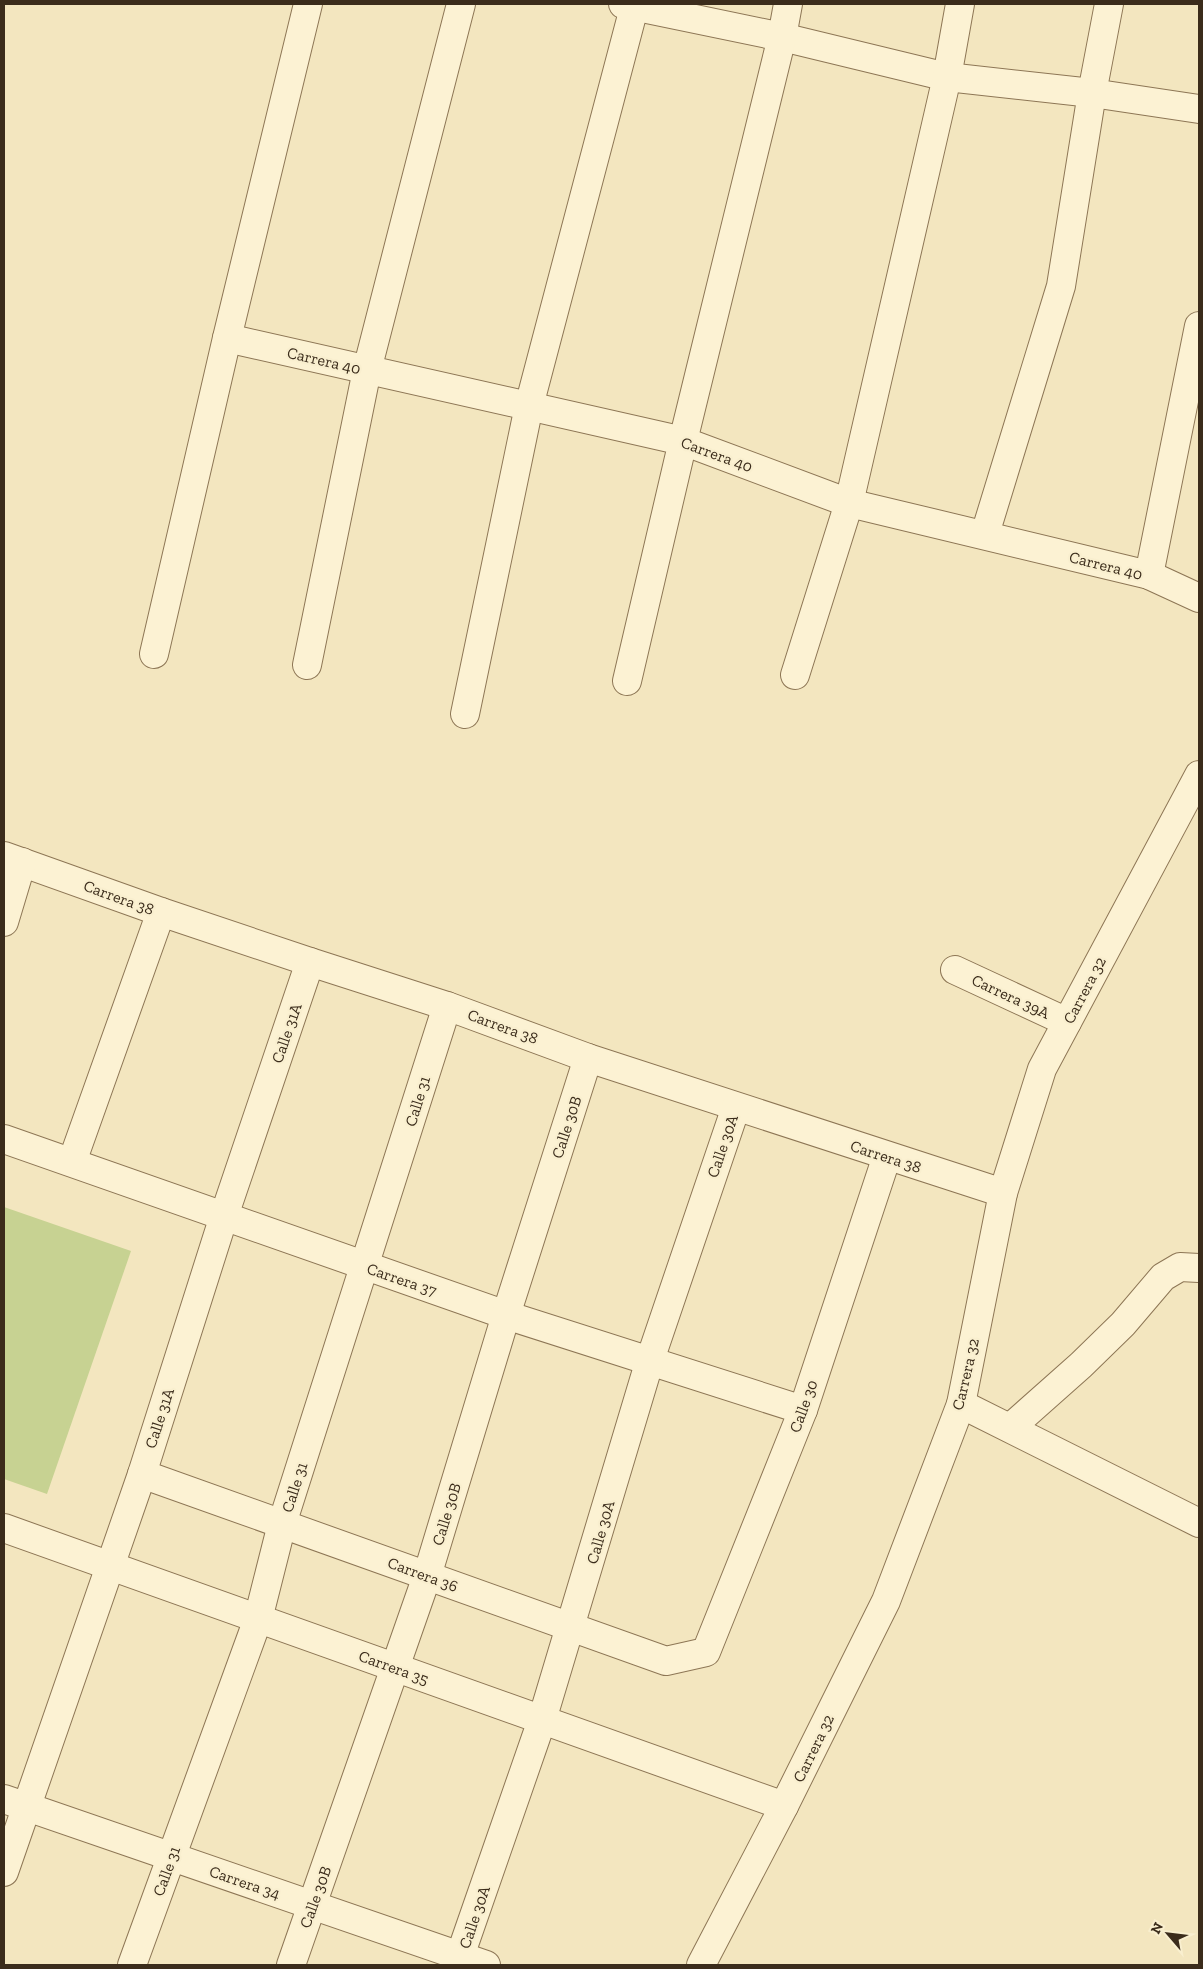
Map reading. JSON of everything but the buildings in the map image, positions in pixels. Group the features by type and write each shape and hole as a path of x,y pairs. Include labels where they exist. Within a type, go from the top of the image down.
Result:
{"street":[{"path":"154,654 227,338 308,4"},
{"path":"308,665 367,370 461,4"},
{"path":"627,681 683,441 782,37 788,4"},
{"path":"795,675 849,503 947,77 960,4"},
{"path":"985,534 1061,286 1092,93 1109,4"},
{"path":"465,714 529,406 631,5 782,37 947,77 1092,93 1199,109"},
{"path":"1149,575 1199,326"},
{"name":"Carrera 40","path":"227,338 683,441 849,503 985,534 1149,575 1199,598"},
{"name":"Carrera 32","path":"701,1965 784,1806 886,1601 961,1404 1003,1193 1042,1069 1191,804 1199,774"},
{"path":"4,922 13,859"},
{"name":"Carrera 38","path":"13,859 161,912 447,1006 588,1058 1003,1193"},
{"path":"72,1162 161,912"},
{"name":"Calle 31A","path":"4,1872 15,1803 109,1566 142,1474 224,1216 310,962"},
{"name":"Carrera 39A","path":"955,970 1067,1022"},
{"name":"Calle 31","path":"132,1965 258,1619 282,1524 447,1006"},
{"name":"Calle 30B","path":"291,1965 427,1576 506,1315 588,1058"},
{"name":"Calle 30A","path":"460,1956 542,1720 650,1360 736,1107"},
{"name":"Carrera 37","path":"4,1139 506,1315 803,1410"},
{"name":"Calle 30","path":"706,1652 803,1410 886,1156"},
{"path":"1010,1428 1081,1365 1123,1324 1163,1277 1180,1267 1199,1268"},
{"path":"961,1404 1199,1523"},
{"name":"Carrera 36","path":"142,1474 666,1661 706,1652"},
{"name":"Carrera 35","path":"4,1528 784,1806"},
{"name":"Carrera 34","path":"15,1803 486,1965"}],"green space":[{"path":"4,1207 131,1251 47,1494 4,1479"}]}
